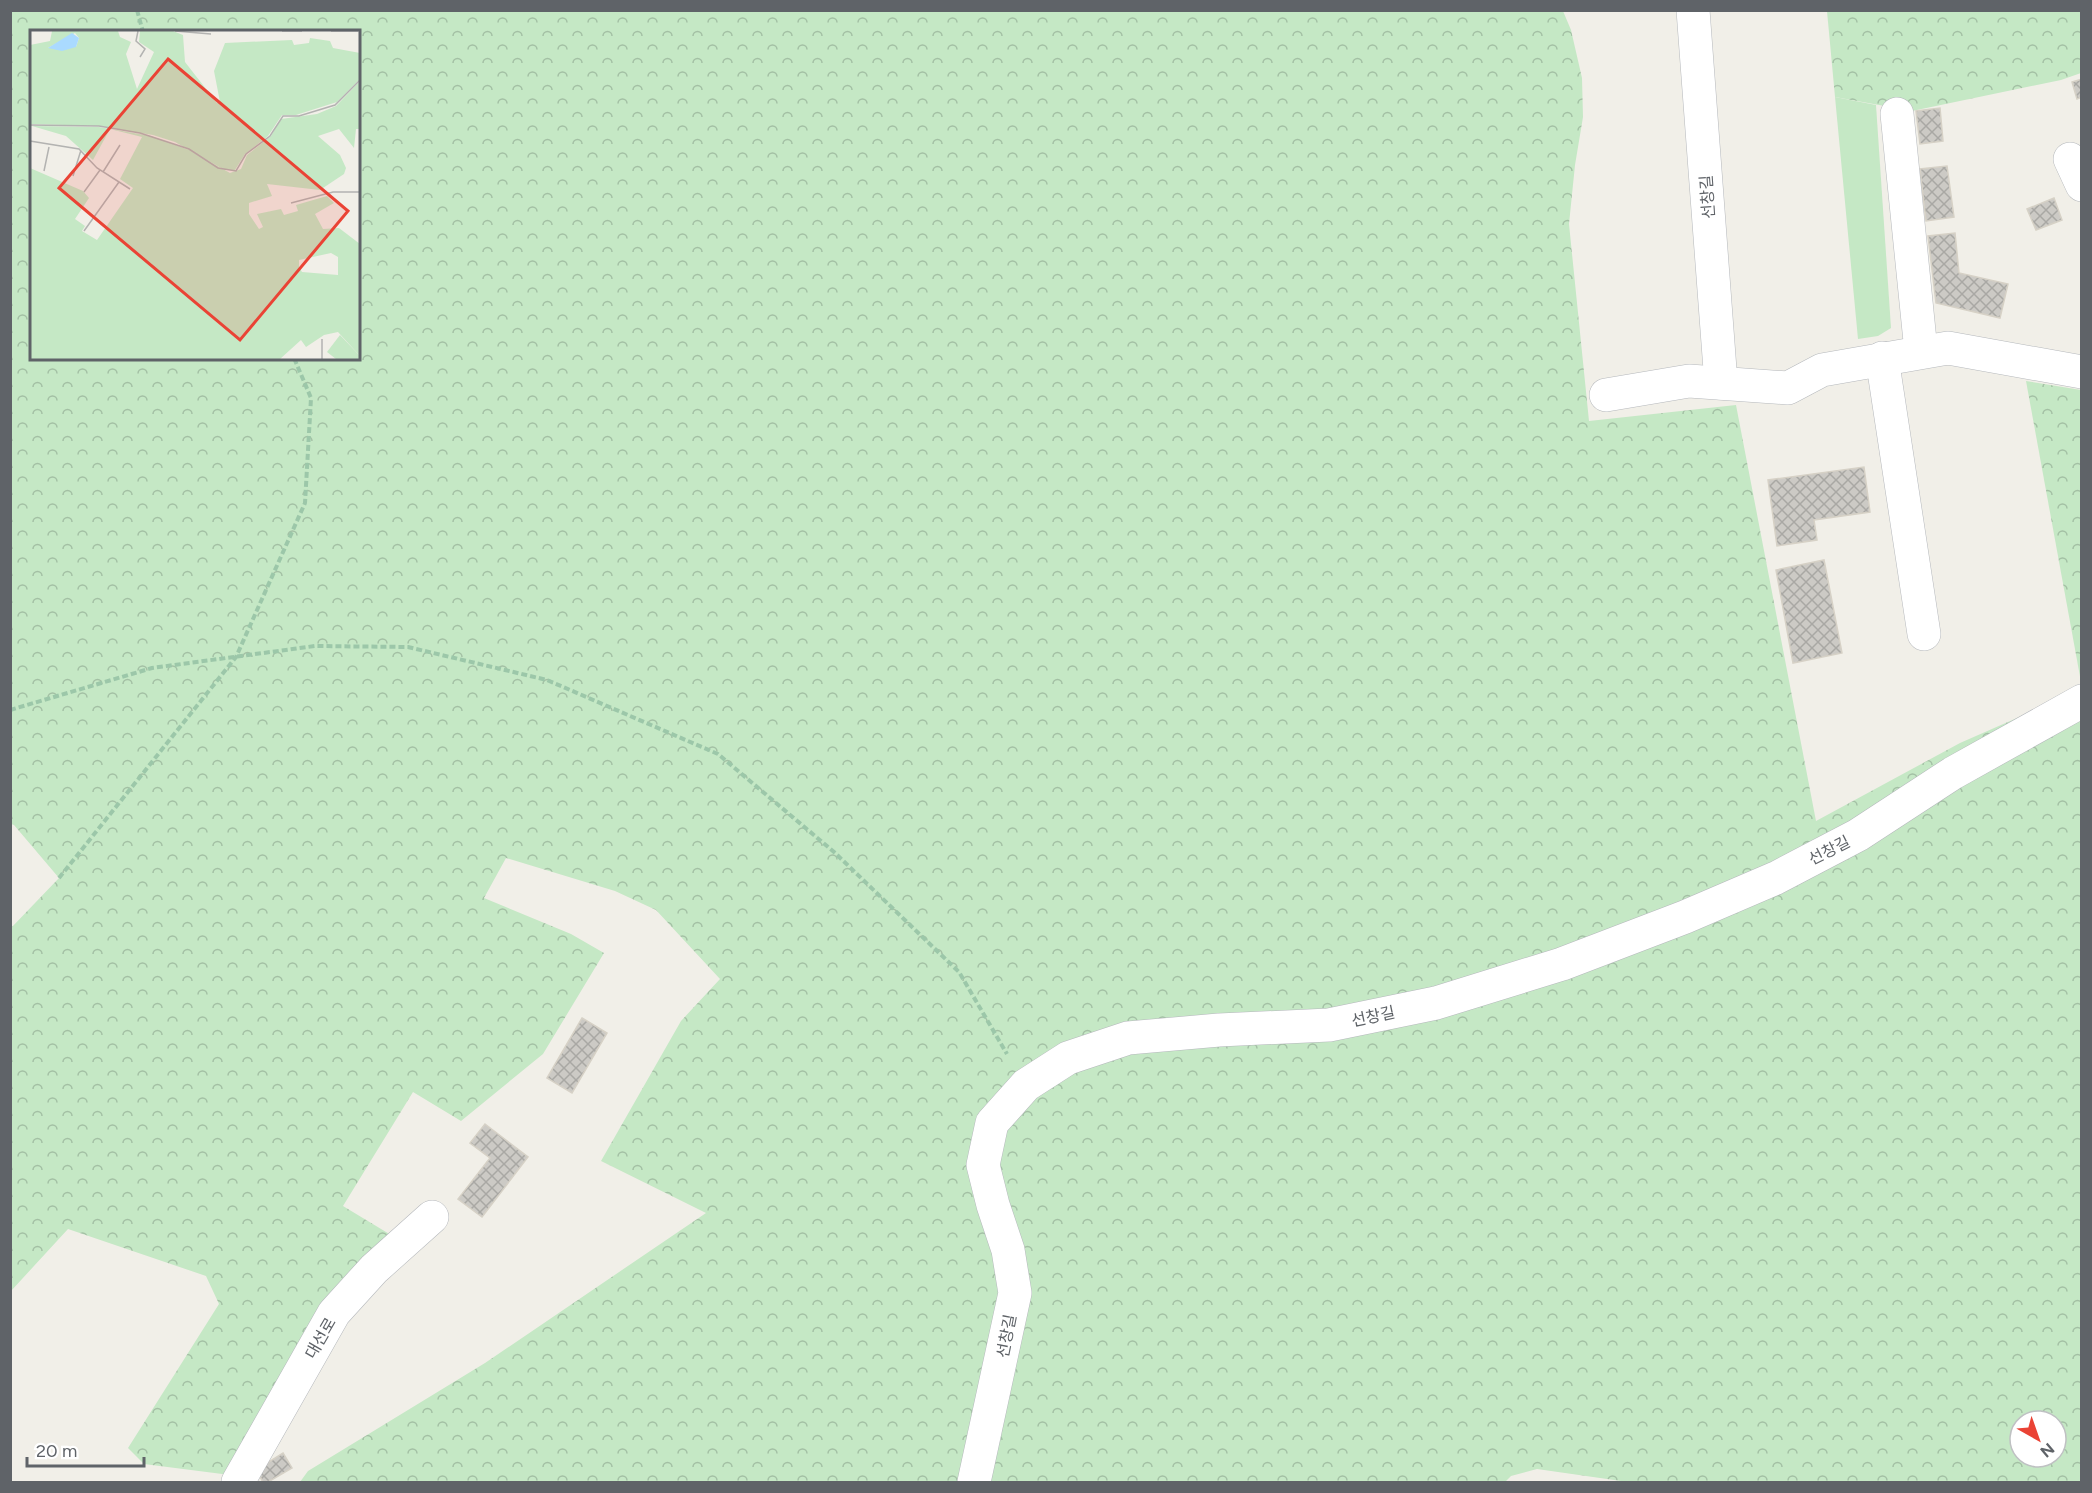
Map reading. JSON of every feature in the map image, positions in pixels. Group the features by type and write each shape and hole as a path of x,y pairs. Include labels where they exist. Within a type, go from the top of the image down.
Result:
{"lane":[{"name":"선창길","path":"1693,10 1721,383"},
{"path":"1897,114 1921,351"},
{"path":"1606,395 1689,381 1788,388 1822,370 1948,348 2082,372"},
{"path":"1882,358 1924,634"},
{"name":"선창길","path":"974,1482 1015,1293 1008,1250 983,1165 992,1123 1026,1085 1068,1058 1128,1038 1219,1030 1329,1025 1436,1003 1562,964 1685,917 1776,878 1858,835 1953,773 2082,701"},
{"name":"대선로","path":"238,1482 334,1313 374,1269 432,1217"}],"path":[{"path":"137,10 142,30"},
{"path":"59,878 236,657 305,503 311,398 295,360"},
{"path":"10,710 152,668 315,646 408,647 548,680 718,754 834,852 959,972 1026,1085"}],"green space":[{"path":"11,11 1563,11 1571,30 1582,78 1583,117 1569,224 1589,421 1736,405 1816,821 1960,743 2081,690 1821,842 1523,967 1326,1013 1130,1026 982,1116 1003,1297 964,1482 300,1482 308,1471 485,1363 706,1213 601,1161 681,1021 720,979 656,910 615,891 506,858 484,898 571,934 604,953 543,1054 461,1121 413,1092 343,1206 391,1235 230,1475 144,1464 128,1448 219,1304 206,1276 68,1229 11,1291 11,928 59,878 11,824"},
{"path":"1827,11 2081,11 2081,73 2061,80 1912,111 1835,97"},
{"path":"1835,97 1876,105 1891,328 1878,336 1858,339"},
{"path":"2026,381 2081,390 2081,682"},
{"path":"2081,710 2081,1482 1628,1482 1537,1469 1511,1476 1505,1482 986,1482 1020,1324 997,1169 1005,1125 1045,1083 1133,1048 1566,973"}],"building":[{"path":"2082,79 2082,97 2077,99 2072,82"},
{"path":"1940,108 1943,141 1920,144 1916,111"},
{"path":"1947,166 1954,217 1926,221 1920,169"},
{"path":"2054,198 2062,220 2036,230 2027,209"},
{"path":"1955,233 1959,273 2008,284 2000,318 1936,303 1928,236"},
{"path":"1864,467 1870,512 1814,520 1817,540 1777,546 1768,480"},
{"path":"1824,560 1842,653 1793,663 1776,570"},
{"path":"582,1018 607,1033 572,1093 547,1078"},
{"path":"485,1124 528,1157 482,1217 458,1199 490,1158 470,1143"},
{"path":"283,1453 292,1468 268,1482 263,1482 256,1470"}]}
